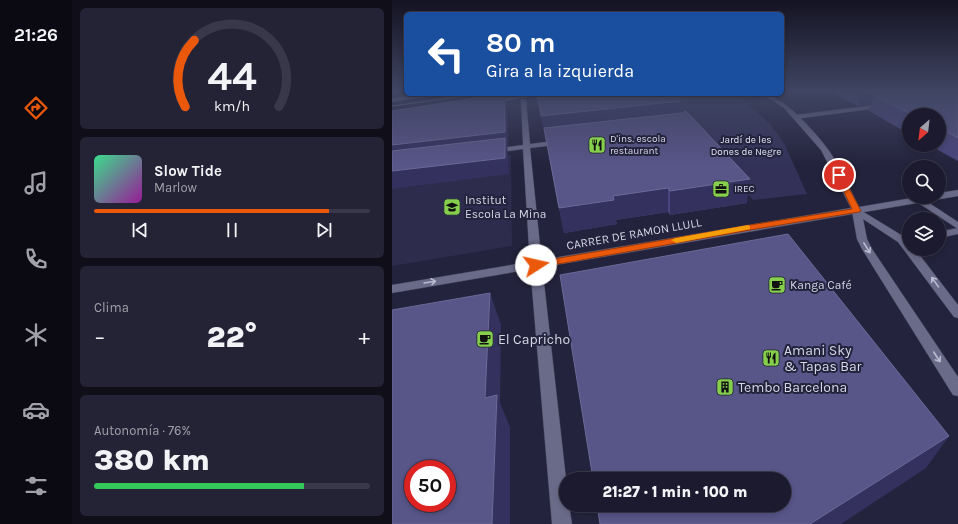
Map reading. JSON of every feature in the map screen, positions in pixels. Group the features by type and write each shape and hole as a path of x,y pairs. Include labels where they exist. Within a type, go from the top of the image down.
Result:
{"street":[{"path":"525,115 536,265 562,524"},
{"path":"795,117 808,115"},
{"path":"795,117 824,149 857,211 862,239 867,248 958,390"},
{"path":"489,151 574,141"},
{"path":"946,195 958,193"},
{"name":"CARRER DE RAMON LLULL","path":"392,289 756,226 902,203"},
{"path":"926,204 958,226"},
{"path":"857,211 902,241"},
{"path":"946,234 958,231"},
{"path":"916,256 958,314"}],"shaded area":[{"name":"Institut Escola La Mina","path":"511,155 512,246 392,266 392,168"}],"green space":[{"name":"Jardí de les Dones de Negre","path":"674,115 761,115 770,124 784,143 807,194 753,200"}],"building":[{"path":"392,115 505,115 505,132 392,145"},
{"path":"659,115 690,115 750,179 670,191 668,188 613,196 614,200 559,208 544,128"},
{"path":"946,115 958,115 958,138 946,132"},
{"path":"505,138 505,158 392,171 392,151"},
{"name":"Tembo Barcelona","path":"788,234 949,436 810,524 600,524 598,512 791,512 791,472 592,472 560,275"},
{"path":"490,293 485,398 497,395 492,524 392,524 392,310"}],"slow traffic":[{"path":"676,240 748,228"}],"place":[{"name":"D'ins. escola restaurant","path":"597,145"},
{"name":"IREC","path":"721,189"},
{"name":"Institut Escola La Mina","path":"452,207"},
{"name":"Kanga Café","path":"777,285"},
{"name":"El Capricho","path":"485,339"},
{"name":"Amani Sky & Tapas Bar","path":"771,358"},
{"name":"Tembo Barcelona","path":"725,387"}],"route":[{"path":"536,265 756,226 857,211 839,175"}]}
